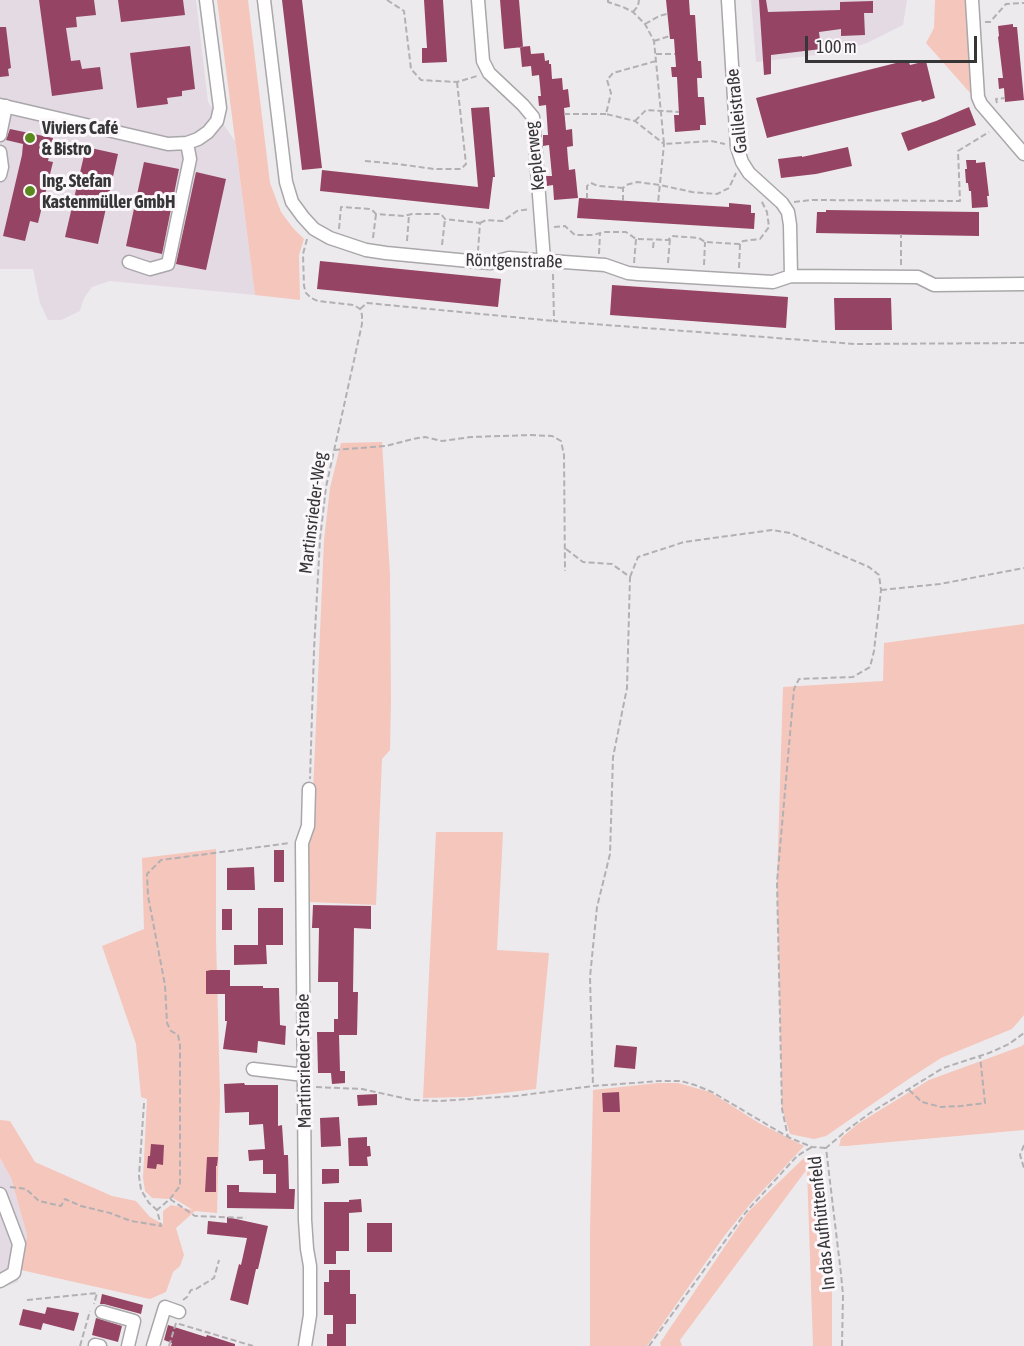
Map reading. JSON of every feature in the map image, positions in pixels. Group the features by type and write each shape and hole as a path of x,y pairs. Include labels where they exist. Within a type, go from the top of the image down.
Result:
{"street":[{"path":"0,135 3,106 168,144 187,143 208,132 217,121 219,108 207,0"},
{"name":"Röntgenstraße","path":"264,0 286,182 292,202 314,229 338,241 371,251 490,264 509,258 605,264 634,274 773,282 791,276 918,276 934,285 1024,284"},
{"path":"478,0 483,61 489,73"},
{"name":"Galileistraße","path":"728,0 737,147 742,162 749,172 782,203"},
{"path":"972,0 978,97 981,104 1024,154"},
{"name":"Keplerweg","path":"489,73 524,105 533,117 540,209 548,260"},
{"path":"129,262 150,268 168,264 190,159 187,143"},
{"path":"0,152 2,167 0,175"},
{"path":"782,203 788,212 790,225 791,276"},
{"name":"Martinsrieder Straße","path":"307,1340 310,1315 310,1266 306,1249 302,843 308,826 309,789"},
{"path":"253,1069 304,1081"},
{"path":"0,1281 14,1273 19,1244 4,1190"},
{"path":"153,1346 165,1308 175,1311"},
{"path":"102,1312 134,1321 128,1346"}],"path":[{"path":"387,0 404,11 411,69 421,80 458,82 489,73"},
{"path":"608,0 608,2 633,12 645,24 654,41 664,144 658,203"},
{"path":"633,12 639,0"},
{"path":"973,23 990,22 1006,4 1024,3"},
{"path":"645,24 667,14"},
{"path":"654,41 670,36"},
{"path":"656,54 675,54"},
{"path":"606,114 611,93 607,80 613,73 656,61"},
{"path":"365,161 434,169 461,169 466,164 458,82"},
{"path":"782,203 812,200 960,201 958,151 1000,125 996,99 1005,98"},
{"path":"636,121 646,110 679,112"},
{"path":"564,114 606,114 636,121 664,144 711,141 737,147"},
{"path":"588,199 587,186 591,183 598,186 623,188 637,182 717,194 729,188 742,162"},
{"path":"542,228 565,226 575,235 626,232 636,238 668,240 672,236 699,238 705,242 740,244 743,241 760,239 769,227 767,212 757,194 762,184"},
{"path":"623,188 623,201"},
{"path":"338,241 341,207 371,209 376,214 404,216 441,214 444,219 442,245"},
{"path":"444,219 480,223 486,220 503,221 517,211 540,209"},
{"path":"371,251 376,214"},
{"path":"407,241 409,215"},
{"path":"477,262 480,223"},
{"path":"314,229 306,241 303,254 306,293 318,301 346,303 360,309 367,303 554,321 855,344 1024,343"},
{"path":"599,264 600,233"},
{"path":"901,234 901,276"},
{"path":"634,274 636,238"},
{"path":"668,263 670,238"},
{"path":"653,248 654,239"},
{"path":"704,265 705,242"},
{"path":"739,268 740,244"},
{"path":"548,260 554,321"},
{"name":"Martinsrieder-Weg","path":"309,789 320,539 326,488 362,324 360,309"},
{"path":"334,450 386,446 425,437 442,441 471,437 552,436 561,441 564,455 565,572"},
{"path":"593,1086 590,977 597,907 610,854 614,758 627,688 630,577 638,557 684,542 772,530 790,533 869,567 879,575 881,590 870,667 853,678 799,679 794,689 777,882 782,1109 788,1137"},
{"path":"566,549 583,562 612,564 630,577"},
{"path":"881,590 940,584 1024,568"},
{"path":"157,1210 180,1186 180,1045 178,1035 171,1031 167,1023 165,985 148,896 147,874 160,860 302,843"},
{"name":"In das Aufhüttenfeld","path":"842,1346 843,1295 825,1149 870,1113 943,1068 1009,1044 1024,1033"},
{"path":"909,1090 922,1102 941,1107 985,1103 980,1056"},
{"path":"304,1081 423,1101 473,1100 593,1086 681,1081 712,1092 788,1137 812,1147 825,1149"},
{"path":"4,1190 27,1188 39,1201 62,1206 65,1199 131,1221 161,1226 157,1210 149,1203 141,1190 139,1176 144,1103"},
{"path":"1024,1145 1020,1155 1024,1168"},
{"path":"649,1346 746,1212 796,1156 812,1147"},
{"path":"170,1199 195,1215 246,1218"},
{"path":"175,1311 190,1290 214,1278 219,1260"},
{"path":"27,1300 97,1293 80,1346"},
{"path":"169,1346 176,1323 253,1346"}],"shaded area":[{"path":"0,0 196,0 208,102 235,141 255,295 110,281 92,287 84,298 80,311 61,320 48,320 40,303 33,269 0,269"},
{"path":"217,0 248,0 270,183 281,212 304,239 299,255 300,300 255,295"},
{"path":"751,0 907,0 903,25 867,43 834,53 756,62"},
{"path":"935,0 966,0 973,88 971,94 926,43 934,28"},
{"path":"382,442 390,574 391,699 390,750 382,759 376,905 310,902 308,845 311,838 324,540 330,488 341,443"},
{"path":"1024,624 1024,1015 1012,1029 941,1058 826,1136 814,1139 790,1134 782,1109 777,882 783,687 883,681 884,643"},
{"path":"436,832 503,832 497,950 549,953 536,1089 468,1097 423,1098"},
{"path":"216,849 220,1095 217,1213 195,1211 176,1228 184,1255 180,1266 173,1272 166,1292 150,1299 21,1270 27,1235 11,1178 0,1158 0,1120 10,1121 35,1162 112,1196 136,1201 150,1217 163,1224 163,1211 171,1205 193,1210 171,1197 168,1199 152,1198 145,1191 143,1178 147,1099 141,1097 136,1044 102,946 144,929 142,858"},
{"path":"1024,1044 1024,1130 839,1146 841,1138 859,1123 929,1080"},
{"path":"678,1083 710,1092 759,1123 804,1146 725,1235 647,1346 590,1346 593,1090"},
{"path":"807,1155 821,1163 832,1282 832,1346 813,1346 807,1169 680,1340 682,1346 661,1346 660,1343 748,1212"},
{"path":"0,1158 11,1178 27,1235 18,1282 0,1288"}],"building":[{"path":"39,0 94,0 96,15 76,17 77,27 66,28 71,61 80,60 82,69 100,67 103,89 52,96"},
{"path":"118,0 183,0 185,15 121,22"},
{"path":"282,0 302,0 322,168 302,170"},
{"path":"424,0 443,0 447,62 422,63 422,48 427,48"},
{"path":"500,0 519,0 523,47 504,49"},
{"path":"666,0 689,0 690,15 695,15 698,61 701,61 702,78 697,78 698,97 704,97 706,125 700,125 700,130 675,132 674,115 679,115 677,77 672,77 671,67 676,67 674,39 670,39"},
{"path":"759,0 766,0 768,12 840,10 840,2 873,1 873,13 864,13 865,35 841,36 841,29 819,32 821,49 771,55 771,74 764,75"},
{"path":"1013,24 1013,27 1017,27 1024,100 1005,102 1004,88 999,89 998,78 1003,78 998,26"},
{"path":"0,27 6,27 11,68 8,69 9,76 0,77"},
{"path":"190,46 195,89 182,91 182,96 167,98 168,104 137,108 130,53"},
{"path":"530,46 531,54 544,53 545,61 549,60 551,64 552,79 562,78 563,90 568,89 570,107 564,108 566,130 572,129 573,146 567,147 568,160 569,170 575,169 578,198 554,200 553,185 547,186 546,176 552,176 549,145 543,146 543,135 548,135 546,105 539,106 538,96 541,96 539,75 532,76 531,66 522,67 520,47"},
{"path":"908,60 910,65 926,61 935,98 767,138 756,98"},
{"path":"489,107 495,177 493,177 489,209 320,191 322,170 478,187 471,108"},
{"path":"969,107 976,125 908,151 901,133"},
{"name":"Ing. Stefan Kastenmüller GmbH","path":"10,129 53,138 48,161 53,162 38,223 30,221 25,241 3,236 23,144 6,140"},
{"path":"86,147 118,154 98,244 65,237"},
{"path":"848,147 852,166 816,174 781,178 778,159 802,157"},
{"path":"966,160 976,160 976,163 985,162 988,207 972,208 971,191 966,183"},
{"path":"144,162 179,169 162,254 126,246"},
{"path":"196,172 226,179 206,270 176,264"},
{"path":"579,198 729,207 729,203 751,205 751,213 755,213 754,229 577,218"},
{"path":"826,210 979,212 979,236 816,233 817,212 826,212"},
{"path":"320,261 501,279 498,307 317,289"},
{"path":"612,285 788,297 786,328 610,315"},
{"path":"834,298 891,298 892,330 835,330"},
{"path":"274,850 284,850 284,882 274,882"},
{"path":"254,867 255,890 227,890 227,868"},
{"path":"313,905 371,906 371,929 354,928 353,992 358,992 357,1035 339,1035 340,1071 345,1071 345,1083 332,1084 331,1073 318,1073 317,1032 334,1032 334,1019 338,1019 338,982 318,982 319,928 312,928"},
{"path":"258,908 283,908 283,945 266,945 267,964 234,965 234,945 258,945"},
{"path":"222,909 232,909 232,930 222,930"},
{"path":"230,970 230,986 279,988 280,1025 286,1026 285,1045 258,1041 257,1053 223,1049 227,1021 225,1021 225,994 206,994 206,971"},
{"path":"616,1045 637,1047 635,1069 614,1067"},
{"path":"244,1083 245,1085 278,1085 278,1126 282,1125 284,1155 288,1155 289,1189 295,1189 294,1209 227,1208 227,1185 239,1185 239,1192 276,1193 276,1174 263,1174 263,1160 249,1161 248,1150 265,1149 263,1124 249,1125 249,1112 225,1113 224,1084"},
{"path":"619,1092 620,1112 603,1112 602,1093"},
{"path":"377,1094 377,1105 358,1106 357,1095"},
{"path":"339,1117 341,1146 321,1147 320,1118"},
{"path":"367,1137 367,1146 370,1146 371,1156 367,1157 368,1166 349,1166 348,1138"},
{"path":"151,1144 164,1145 163,1165 157,1164 156,1169 147,1168"},
{"path":"207,1157 218,1157 216,1192 205,1192"},
{"path":"322,1169 339,1169 339,1183 322,1184"},
{"path":"361,1199 362,1212 349,1213 349,1251 336,1251 336,1264 324,1264 324,1202 349,1202 349,1200"},
{"path":"227,1217 268,1226 248,1305 230,1300 247,1238 207,1234 208,1221 227,1223"},
{"path":"367,1223 392,1223 392,1252 367,1252"},
{"path":"329,1270 350,1270 350,1294 356,1294 356,1324 346,1324 346,1346 327,1346 327,1334 333,1334 333,1315 324,1315 324,1282 329,1282"},
{"path":"102,1294 143,1305 141,1314 100,1304"},
{"path":"47,1307 79,1313 74,1331 43,1323 41,1330 19,1325 23,1309 45,1314"},
{"path":"96,1318 122,1326 118,1342 92,1335"},
{"path":"168,1325 206,1337 207,1335 235,1344 235,1346 171,1346 172,1343 164,1340"}],"place":[{"name":"Viviers Café & Bistro","path":"30,138"},
{"name":"Ing. Stefan Kastenmüller GmbH","path":"30,191"}]}
